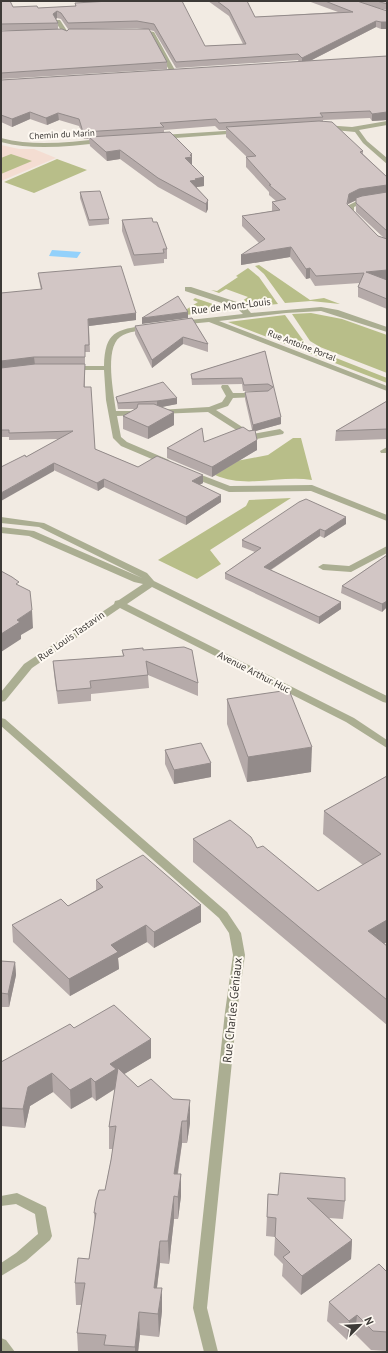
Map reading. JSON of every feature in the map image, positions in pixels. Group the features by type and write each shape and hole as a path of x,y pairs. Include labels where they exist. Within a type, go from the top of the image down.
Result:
{"street":[{"path":"58,21 63,34 74,34"},
{"path":"129,31 152,33 173,72"},
{"path":"166,72 181,72"},
{"path":"319,127 352,129 387,123"},
{"path":"352,129 357,132 365,142 387,162"},
{"path":"151,138 248,132"},
{"name":"Chemin du Marin","path":"1,140 19,145 34,146 106,141"},
{"path":"361,223 351,213 351,206 359,202 387,198"},
{"path":"188,289 240,306 248,315"},
{"name":"Rue de Mont-Louis","path":"171,324 307,309 335,312 387,330"},
{"name":"Rue Antoine Portal","path":"210,320 387,389"},
{"path":"155,326 128,331 116,336 111,343 106,368 117,438 124,444 229,489 312,488 387,518"},
{"path":"59,368 106,368"},
{"path":"225,387 230,396"},
{"path":"230,396 267,394"},
{"path":"114,414 210,409 225,404 230,396"},
{"path":"210,409 252,437 280,432"},
{"path":"1,520 41,525 144,575 151,583"},
{"path":"1,530 31,533 137,580 151,583 387,700"},
{"path":"323,567 352,569 387,549"},
{"name":"Rue Louis Tastavin","path":"1,700 28,666 118,603 151,583"},
{"name":"Avenue Arthur Huc","path":"118,603 350,720 387,745"},
{"path":"376,694 387,690"},
{"name":"Rue Charles Géniaux","path":"1,721 223,915 235,933 239,955 200,1308 211,1352"},
{"path":"1,1201 17,1198 41,1211 45,1236 21,1257 1,1270"},
{"path":"1,1344 8,1352"}],"shaded area":[{"path":"1,145 19,149 34,149 56,158 1,181"}],"green space":[{"path":"11,154 32,161 1,174 1,158"},
{"path":"57,159 87,170 34,193 4,182"},
{"path":"259,265 310,300 324,298 340,304 311,301 285,303 264,274 255,266"},
{"path":"248,268 259,277 278,304 258,306 242,301 248,297 226,289 219,293 211,290 217,291 238,277 236,276"},
{"path":"195,298 231,310 176,316 198,302 193,300"},
{"path":"311,313 342,319 387,335 387,373 320,347 310,341 292,314"},
{"path":"285,315 308,347 387,378 387,383 228,322"},
{"path":"293,438 301,438 312,480 287,479 239,481 215,475 226,463 268,455"},
{"path":"291,498 210,550 221,564 197,579 158,560 246,506 249,500"}],"water":[{"path":"52,250 81,252 77,258 49,256"}],"building":[{"path":"1,1 10,1 13,7 37,6 38,8 76,6 75,3 110,1 182,1 205,46 246,44 229,10 217,1 247,1 255,17 353,12 325,1 357,1 387,11 387,22 376,21 302,58 298,54 176,62 154,24 137,21 68,23 61,13 57,11 53,14 58,23 1,24"},
{"path":"377,1 387,1 387,4"},
{"path":"62,29 67,31 69,29 149,29 167,62 1,73 1,31"},
{"path":"387,56 387,112 372,114 370,111 320,113 323,117 219,123 216,119 160,123 164,127 83,132 79,119 58,113 46,118 30,112 12,119 1,115 1,80"},
{"path":"319,121 332,122 363,151 360,152 387,177 387,185 359,189 349,194 347,204 378,236 387,239 387,270 366,272 387,280 387,299 358,287 364,273 316,276 310,268 306,269 291,247 241,255 265,239 242,216 280,210 272,202 286,199 269,185 271,185 246,157 256,156 226,127"},
{"path":"170,132 192,154 190,155 192,157 185,158 204,177 190,181 208,200 206,204 158,178 120,150 106,152 89,137"},
{"path":"100,191 109,219 89,220 80,192"},
{"path":"387,192 387,231 356,203 356,198"},
{"path":"152,218 153,222 157,222 167,249 163,249 164,253 134,255 122,220"},
{"path":"121,266 136,313 88,319 89,345 85,345 85,357 34,357 1,361 1,293 42,289 38,273"},
{"path":"178,296 188,312 142,318"},
{"path":"192,318 208,344 183,337 152,360 135,326"},
{"path":"265,351 281,417 253,425 245,392 268,391 273,387 268,384 244,385 242,378 192,379 191,374"},
{"path":"35,364 85,364 84,387 91,387 95,449 138,467 157,456 203,475 192,481 221,495 186,517 104,479 97,483 54,463 1,493 1,467 25,455 26,457 73,431 9,433 9,430 1,430 1,368"},
{"path":"163,382 177,398 157,401 118,403 116,397"},
{"path":"387,401 387,429 336,431"},
{"path":"138,404 154,404 174,412 148,427 123,416 137,408"},
{"path":"243,427 249,431 255,430 257,440 212,467 167,448 202,428 204,442"},
{"path":"306,499 346,517 325,531 320,529 264,567 341,602 319,617 225,573 261,548 242,540 299,502"},
{"path":"387,555 387,601 382,604 342,586"},
{"path":"1,571 19,582 16,584 30,591 32,610 17,620 20,622 1,634"},
{"path":"184,647 192,650 198,683 146,661 148,675 90,681 91,688 57,691 53,661 124,656 122,650"},
{"path":"289,690 312,747 248,757 227,699"},
{"path":"201,743 211,763 174,770 165,750"},
{"path":"387,776 387,920 368,931 387,946 387,1000 193,839 230,820 251,837 257,848 263,846 318,891 381,854 324,811"},
{"path":"143,855 201,905 154,932 146,925 111,945 118,952 69,979 12,925 61,899 68,906 103,887 96,880"},
{"path":"1,961 15,962 8,994 1,993"},
{"path":"114,1005 151,1039 110,1064 116,1069 95,1082 91,1078 70,1090 52,1073 28,1087 23,1109 1,1108 1,1062 70,1024 74,1028"},
{"path":"118,1068 138,1087 151,1079 173,1099 190,1100 187,1121 182,1121 174,1174 181,1174 178,1197 174,1196 168,1241 160,1241 154,1288 162,1288 158,1314 139,1312 135,1347 104,1345 106,1335 77,1333 85,1283 75,1283 78,1258 89,1259 96,1213 94,1213 96,1200 99,1190 105,1190 116,1126 109,1127"},
{"path":"280,1173 345,1178 345,1201 307,1198 352,1240 302,1276 283,1257 290,1252 275,1237 276,1218 267,1217 268,1194 278,1195"},
{"path":"379,1264 387,1272 387,1332 373,1331 357,1315 349,1321 329,1302"}]}
